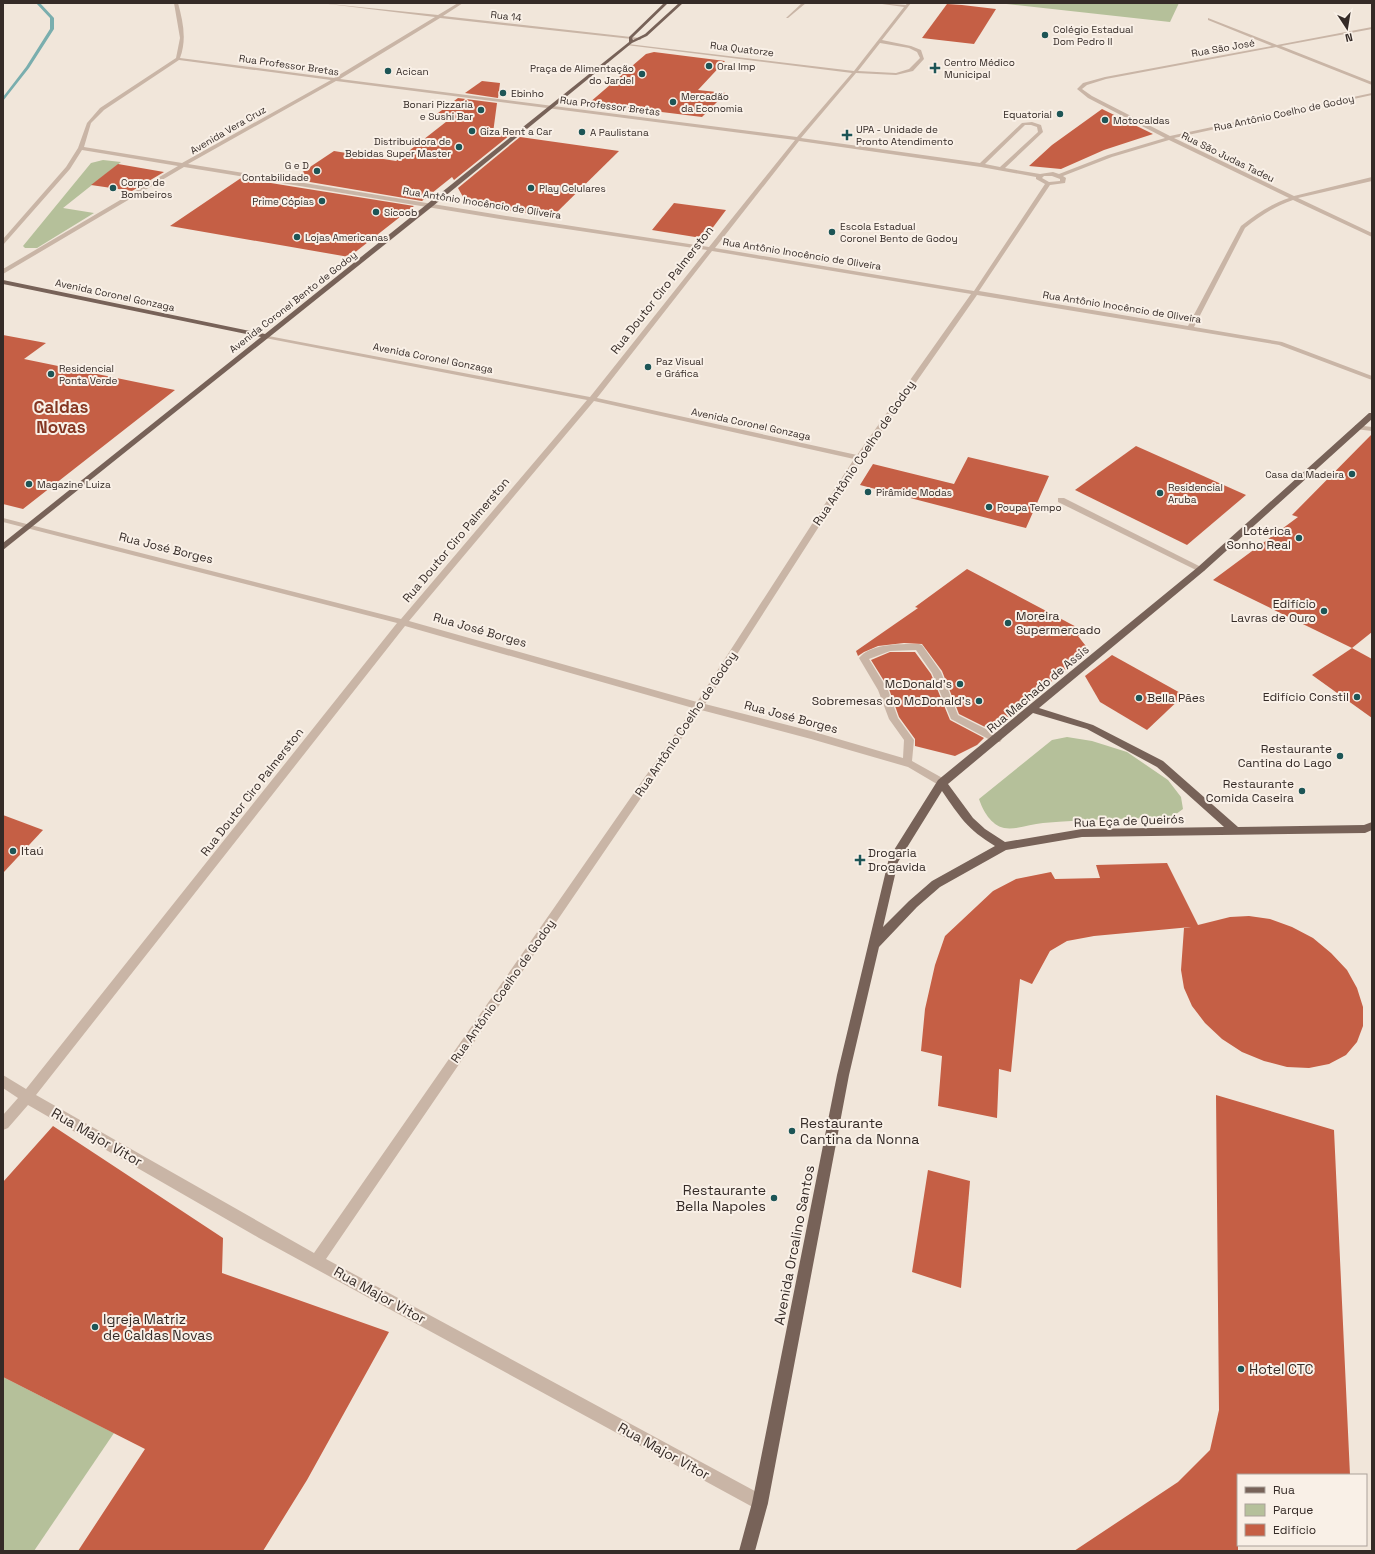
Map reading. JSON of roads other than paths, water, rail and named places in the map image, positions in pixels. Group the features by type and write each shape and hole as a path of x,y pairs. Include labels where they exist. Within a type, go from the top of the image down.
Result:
{"main road":[{"name":"Avenida Coronel Bento de Godoy","path":"3,547 551,108 630,41 666,3"},
{"name":"Avenida Coronel Bento de Godoy","path":"630,41 640,39 681,3"},
{"name":"Avenida Coronel Gonzaga","path":"3,282 265,336"},
{"name":"Rua Machado de Assis","path":"873,946 893,861 942,783 1201,569 1372,415"},
{"path":"1032,709 1090,727 1160,764 1237,832"},
{"path":"942,783 969,821 981,832 1004,846"},
{"name":"Rua Eça de Queirós","path":"873,946 913,904 936,884 1004,846 1082,833 1365,829 1372,826"},
{"name":"Avenida Orcalino Santos","path":"746,1551 760,1503 843,1075 873,946"}],"street":[{"path":"3,243 68,168 81,148 89,123 102,109 178,59 182,48 183,30 176,3"},
{"name":"Rua 14","path":"322,3 630,41"},
{"name":"Avenida Vera Cruz","path":"3,272 183,165 334,80 461,3"},
{"path":"787,17 804,3"},
{"path":"877,3 908,5"},
{"name":"Rua Doutor Ciro Palmerston","path":"3,1124 28,1097 403,622 592,399 798,139 855,72 908,5"},
{"path":"1209,19 1372,84"},
{"name":"Rua São José","path":"1079,89 1085,84 1105,78 1280,47 1372,28"},
{"name":"Rua Quatorze","path":"630,41 855,72 896,74 911,70 922,58 919,51 910,47 878,41"},
{"name":"Rua Professor Bretas","path":"178,59 798,139 981,165 1040,176"},
{"name":"Rua São Judas Tadeu","path":"1079,89 1095,100 1169,138 1292,199 1371,234"},
{"name":"Rua Antônio Coelho de Godoy","path":"1059,176 1110,156 1169,138 1372,94"},
{"path":"981,165 1024,124 1032,123 1039,126 1041,132 1001,169"},
{"name":"Rua Antônio Inocêncio de Oliveira","path":"81,148 711,249 1280,343 1372,378"},
{"name":"Rua Antônio Coelho de Godoy","path":"317,1260 699,706 859,458 975,293 1048,184 1063,182 1064,180 1059,176 1048,174 1040,176"},
{"path":"1040,176 1038,178 1039,180 1048,184"},
{"path":"1190,328 1243,227 1254,215 1292,199 1372,179"},
{"name":"Avenida Coronel Gonzaga","path":"265,336 592,399 859,458"},
{"path":"1358,427 1372,429"},
{"path":"1061,500 1201,569"},
{"name":"Rua José Borges","path":"3,520 403,622 699,706 811,735 907,763 942,783"},
{"path":"907,763 909,740 894,719 883,690 864,658 878,650 894,647 919,647 938,678 954,717 997,739"},
{"name":"Rua Major Vitor","path":"3,1081 28,1097 264,1233 317,1260 760,1503"}],"waterway":[{"path":"3,100 28,67 52,29 52,18 38,3"}],"place":[{"name":"Colégio Estadual Dom Pedro II","path":"1045,35"},
{"name":"Oral Imp","path":"709,66"},
{"name":"Centro Médico Municipal","path":"935,68"},
{"name":"Acican","path":"388,71"},
{"name":"Praça de Alimentação do Jardel","path":"642,74"},
{"name":"Ebinho","path":"503,93"},
{"name":"Mercadão da Economia","path":"673,102"},
{"name":"Bonari Pizzaria e Sushi Bar","path":"481,110"},
{"name":"Equatorial","path":"1060,114"},
{"name":"Motocaldas","path":"1105,120"},
{"name":"Giza Rent a Car","path":"472,131"},
{"name":"A Paulistana","path":"582,132"},
{"name":"UPA - Unidade de Pronto Atendimento","path":"847,135"},
{"name":"Distribuidora de Bebidas Super Master","path":"459,147"},
{"name":"G e D Contabilidade","path":"317,171"},
{"name":"Corpo de Bombeiros","path":"113,188"},
{"name":"Play Celulares","path":"531,188"},
{"name":"Prime Cópias","path":"322,201"},
{"name":"Sicoob","path":"376,212"},
{"name":"Escola Estadual Coronel Bento de Godoy","path":"832,232"},
{"name":"Lojas Americanas","path":"297,237"},
{"name":"Paz Visual e Gráfica","path":"648,367"},
{"name":"Residencial Ponta Verde","path":"51,374"},
{"name":"Casa da Madeira","path":"1352,474"},
{"name":"Magazine Luiza","path":"29,484"},
{"name":"Pirâmide Modas","path":"868,492"},
{"name":"Residencial Aruba","path":"1160,493"},
{"name":"Poupa Tempo","path":"989,507"},
{"name":"Lotérica Sonho Real","path":"1299,538"},
{"name":"Edifício Lavras de Ouro","path":"1324,611"},
{"name":"Moreira Supermercado","path":"1008,623"},
{"name":"McDonald's","path":"960,684"},
{"name":"Edifício Constil","path":"1357,697"},
{"name":"Bella Pães","path":"1139,698"},
{"name":"Sobremesas do McDonald's","path":"979,701"},
{"name":"Restaurante Cantina do Lago","path":"1340,756"},
{"name":"Restaurante Comida Caseira","path":"1302,791"},
{"name":"Itaú","path":"13,851"},
{"name":"Drogaria Drogavida","path":"860,860"},
{"name":"Restaurante Cantina da Nonna","path":"792,1131"},
{"name":"Restaurante Bella Napoles","path":"774,1198"},
{"name":"Igreja Matriz de Caldas Novas","path":"95,1327"},
{"name":"Hotel CTC","path":"1241,1369"}],"district":[{"name":"Caldas Novas","path":"61,417"}]}
